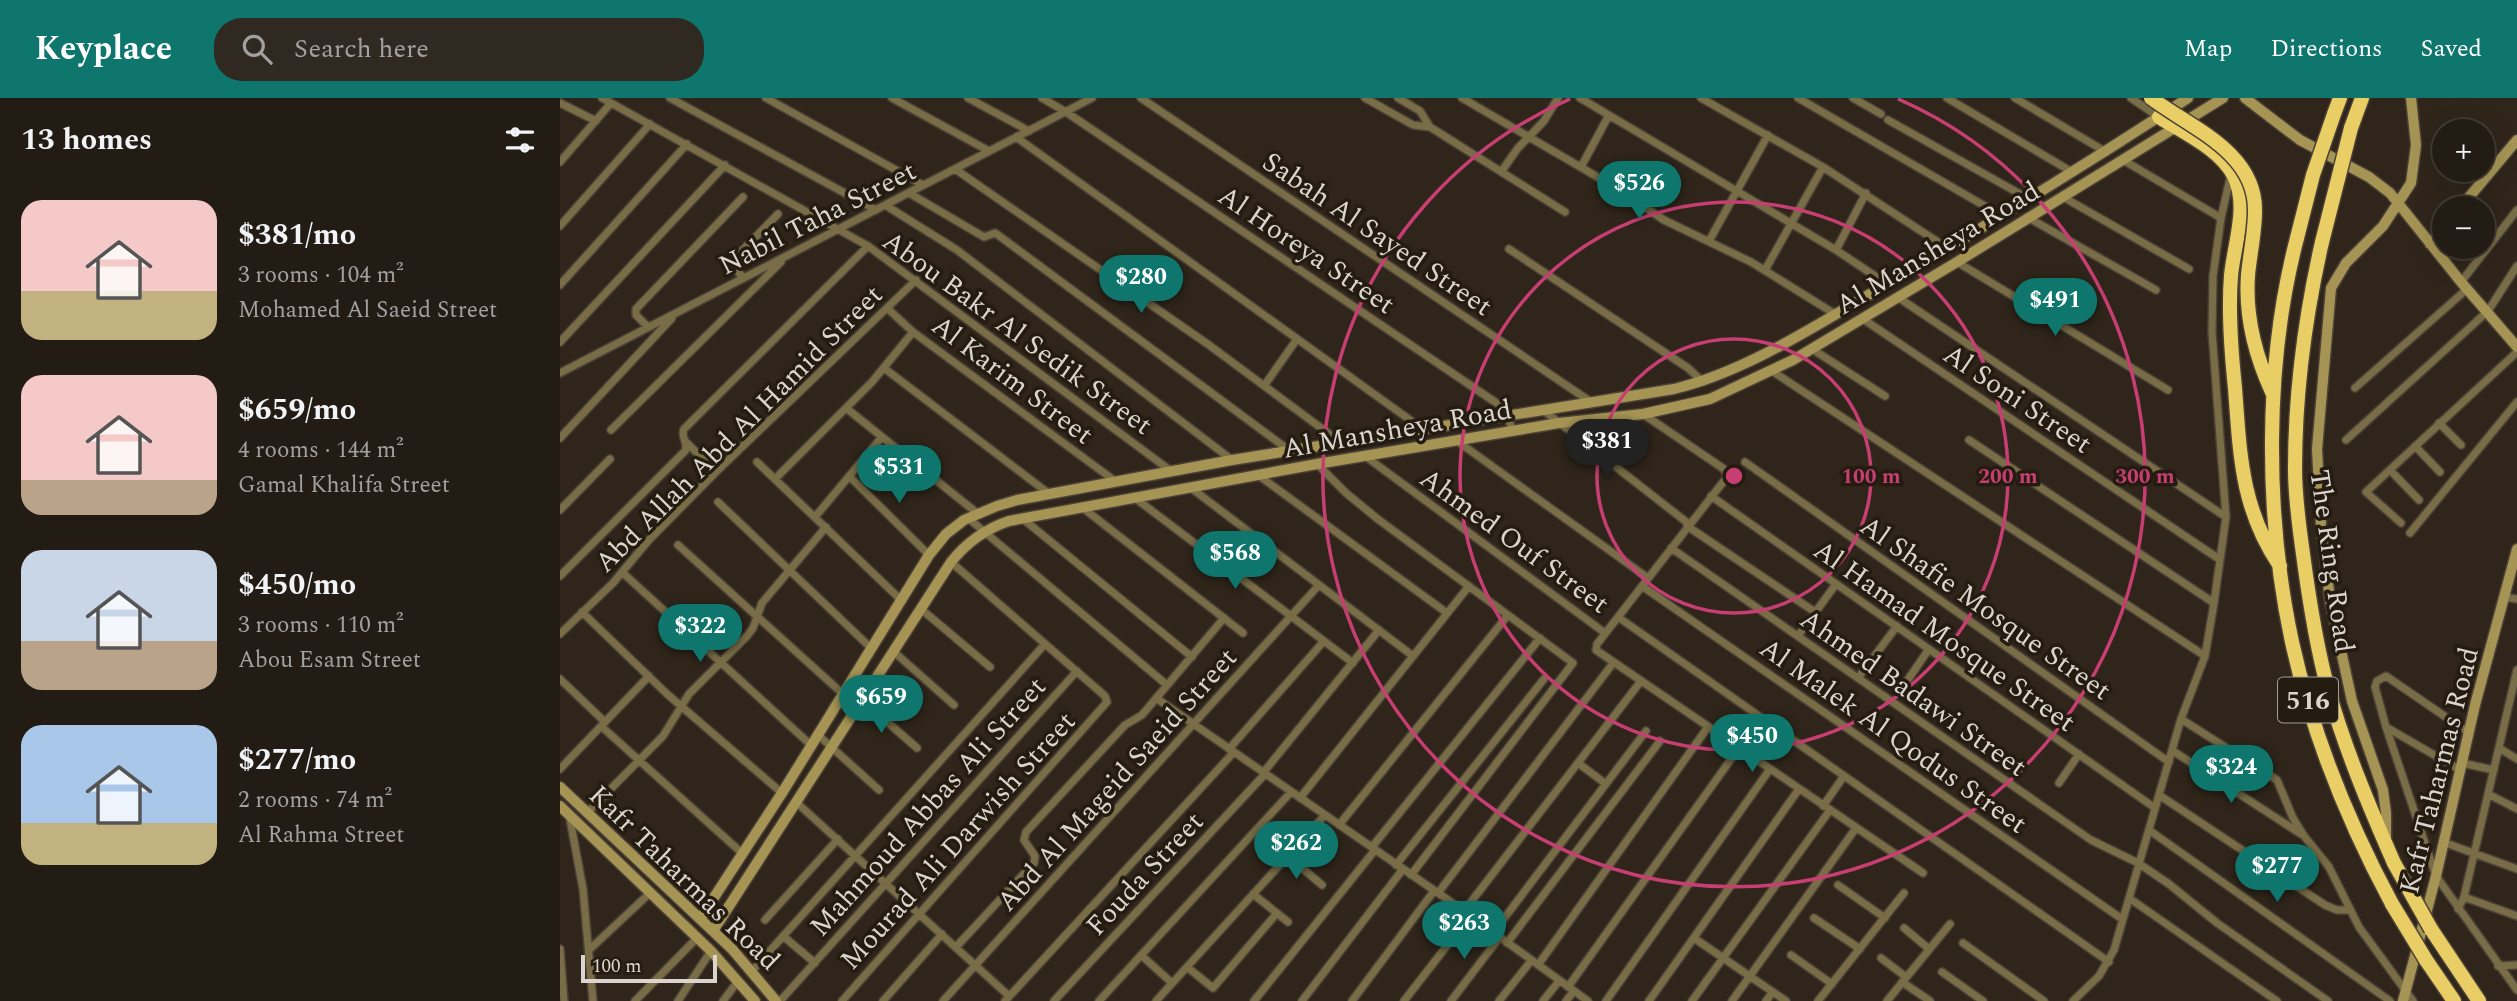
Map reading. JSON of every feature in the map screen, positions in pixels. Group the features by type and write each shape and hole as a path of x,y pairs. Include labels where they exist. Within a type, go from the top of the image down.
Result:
{"highway":[{"path":"2151,98 2219,144 2234,157 2245,174 2255,211 2247,293 2251,329 2260,363 2274,396"},
{"name":"The Ring Road","path":"2340,98 2313,175 2283,300 2274,396 2273,482 2281,567 2292,642 2326,755 2348,815 2392,904 2454,1001"},
{"name":"The Ring Road","path":"2362,98 2351,128 2322,242 2305,326 2295,471 2306,575 2321,661 2346,748 2394,863 2431,929 2479,1001"},
{"path":"2159,117 2214,153 2232,172 2239,188 2241,204 2231,275 2230,318 2242,475 2253,518 2281,567"}],"street":[{"name":"Abou Bakr Al Sedik Street","path":"602,98 868,246 1171,472"},
{"path":"670,98 876,210"},
{"path":"766,98 923,185"},
{"path":"892,98 989,151"},
{"path":"968,98 1028,131"},
{"name":"Al Horeya Street","path":"1042,98 1498,404 1513,431"},
{"name":"Nabil Taha Street","path":"560,373 1093,98"},
{"name":"Sabah Al Sayed Street","path":"1141,98 1592,402"},
{"path":"1365,98 1413,125 1430,127 1565,212"},
{"path":"1398,98 1424,115 1430,127"},
{"path":"1462,98 1581,167 1664,220 1765,270 1835,314"},
{"path":"1502,172 1518,148 1544,121 1558,98"},
{"path":"1580,98 1836,250 1887,284"},
{"path":"1700,98 1866,193 1947,248"},
{"path":"1798,98 2002,216"},
{"path":"1853,98 1881,114"},
{"path":"1947,98 2072,172"},
{"path":"2015,98 2106,152"},
{"path":"2131,98 2159,117"},
{"name":"Al Mansheya Road","path":"700,919 812,746 929,555 946,534 972,516 1007,503 1048,493 1232,460 1674,390 1703,382 1735,368 1887,284 2030,200 2188,98"},
{"name":"Al Mansheya Road","path":"713,931 951,562 966,545 983,532 1023,518 1190,487 1559,423 1643,414 1710,399 1772,371 1899,298 2223,98"},
{"path":"2245,98 2306,144 2369,177 2390,193 2517,349 2366,492 2400,523"},
{"path":"2385,844 2386,813 2383,790 2360,729 2346,675 2325,562 2317,449 2331,288 2346,263 2383,226 2411,183 2415,158 2415,130 2410,98"},
{"path":"560,103 596,121"},
{"path":"560,162 611,103"},
{"path":"1581,167 1609,115"},
{"path":"1888,120 2030,200"},
{"path":"560,226 650,124"},
{"path":"1709,241 1768,135"},
{"path":"1016,137 1424,431"},
{"path":"2469,196 2517,139"},
{"path":"560,285 687,144"},
{"path":"2123,160 2221,218"},
{"path":"560,342 725,165"},
{"path":"1765,270 1823,167"},
{"path":"955,169 1209,345 1340,443"},
{"path":"2074,1001 2109,962 2181,719 2205,656 2226,517 2212,332 2213,276 2221,218 2232,172"},
{"path":"909,192 984,237 995,233 998,235 1290,451"},
{"path":"1836,250 1866,193"},
{"path":"648,327 636,315 636,309 743,197"},
{"path":"2063,197 2189,269"},
{"path":"885,205 957,250 1232,460"},
{"path":"2355,388 2464,286 2517,210"},
{"path":"744,278 732,266 732,262 778,214"},
{"path":"2027,217 2156,290"},
{"path":"560,576 685,451 687,426 868,246"},
{"path":"1508,249 1688,368 1703,382 1710,399"},
{"path":"611,430 786,256"},
{"path":"1957,262 2168,390"},
{"path":"2346,440 2488,311 2517,266"},
{"name":"Abd Allah Abd Al Hamid Street","path":"560,634 623,573 648,541 716,472 916,280"},
{"path":"1899,298 2226,517"},
{"name":"Al Karim Street","path":"887,308 914,332 1115,481"},
{"path":"560,438 677,312"},
{"name":"Al Soni Street","path":"1863,319 2219,559"},
{"path":"775,479 884,368 914,332"},
{"path":"1264,386 1297,339"},
{"path":"1812,349 1885,396"},
{"path":"884,368 1048,493"},
{"path":"1772,371 2205,656"},
{"path":"2410,533 2517,402"},
{"path":"846,408 972,516 983,532 1167,685"},
{"path":"1543,410 1688,525 1815,612"},
{"path":"1643,414 1724,470 1727,477 1596,646 1598,652 1923,873"},
{"path":"2439,423 2461,445"},
{"path":"815,517 882,437"},
{"path":"684,439 716,472"},
{"path":"1969,440 2214,603"},
{"path":"1457,441 1648,578"},
{"path":"2415,446 2440,472"},
{"name":"Ahmed Ouf Street","path":"1365,456 1605,634"},
{"path":"560,510 610,459"},
{"path":"757,462 900,599"},
{"name":"Al Shafie Mosque Street","path":"1745,462 2169,761"},
{"path":"1317,464 1362,507 1572,662 1572,667 1411,875"},
{"path":"2390,470 2419,500"},
{"path":"1258,475 1447,613"},
{"path":"849,476 929,555"},
{"path":"1190,487 1413,656"},
{"name":"Al Hamad Mosque Street","path":"1711,496 2155,808"},
{"path":"1134,498 1353,663"},
{"path":"718,502 871,648"},
{"path":"1082,507 1243,633"},
{"path":"1023,518 1192,657"},
{"path":"587,813 668,731 689,694 750,632 762,603 826,527"},
{"path":"677,545 843,694"},
{"name":"Ahmed Badawi Street","path":"1671,548 2091,840 2138,863 2169,884 2217,923 2328,1001"},
{"name":"Kafr Taharmas Road","path":"2404,996 2517,549"},
{"path":"951,562 1077,671"},
{"path":"623,573 812,746"},
{"path":"1798,636 1836,583"},
{"name":"Abd Al Mageid Saeid Street","path":"943,1001 1319,585"},
{"path":"1300,798 1469,586"},
{"name":"Al Malek Al Qodus Street","path":"1642,586 2122,919"},
{"path":"2504,597 2517,599"},
{"path":"920,609 990,667"},
{"path":"582,612 681,706 782,793"},
{"path":"1339,825 1508,615"},
{"path":"1618,617 2109,962"},
{"path":"956,947 1034,863 1035,856 1024,840 1026,832 1122,727 1142,715 1224,618"},
{"path":"1858,678 1897,626"},
{"name":"Fouda Street","path":"1054,1001 1264,773 1378,631"},
{"path":"1255,1001 1540,638"},
{"path":"796,802 976,965 1007,999 1232,750 1324,641"},
{"path":"752,971 1045,644"},
{"path":"1907,681 1929,649"},
{"path":"893,651 954,705"},
{"path":"1352,1001 1614,662"},
{"path":"2458,909 2464,897 2517,670"},
{"name":"Mourad Ali Darwish Street","path":"842,1001 1104,707 1107,702 1105,696 1077,671"},
{"name":"Mahmoud Abbas Ali Street","path":"778,1001 1077,671"},
{"path":"560,769 649,676"},
{"path":"2469,733 2386,676 2378,679 2375,687 2386,727 2436,876 2517,990"},
{"path":"560,679 639,760 743,854"},
{"path":"1302,1001 1399,867 1544,679"},
{"path":"1404,1001 1641,681"},
{"path":"1156,698 1467,913 1588,1001"},
{"path":"862,700 918,748"},
{"path":"2508,709 2517,714"},
{"path":"2181,719 2277,780 2288,809 2304,836 2329,867 2349,910 2368,941 2404,996 2413,1001"},
{"path":"1499,1001 1534,963 1708,727"},
{"path":"2386,727 2461,766 2494,770"},
{"path":"1451,1001 1606,783 1646,732"},
{"path":"818,735 879,790"},
{"path":"1507,943 1660,741"},
{"path":"1566,1001 1571,989 1739,748"},
{"path":"2499,748 2517,759"},
{"path":"2173,751 2304,836"},
{"path":"2059,783 2079,754"},
{"path":"1578,763 1606,783"},
{"path":"1606,1001 1770,769"},
{"path":"1692,1001 1826,808 1844,776"},
{"name":"Kafr Taharmas Road","path":"560,788 713,931 778,1001"},
{"path":"1649,1001 1800,789"},
{"path":"1099,1001 1291,792"},
{"path":"2159,794 2325,905 2337,910 2349,910"},
{"path":"2488,794 2517,809"},
{"name":"Kafr Taharmas Road","path":"560,806 651,892 755,1001"},
{"path":"569,814 583,889 593,1001"},
{"path":"1156,1001 1325,815"},
{"path":"1732,1001 1856,828"},
{"path":"2149,830 2390,1001"},
{"path":"765,920 838,839"},
{"path":"2443,842 2517,869"},
{"path":"1288,856 1322,885"},
{"path":"1838,885 1885,918"},
{"path":"590,949 651,892"},
{"path":"1818,1001 1904,893"},
{"path":"1253,894 1288,922"},
{"path":"2464,897 2517,916"},
{"path":"2129,898 2277,1001"},
{"path":"1187,967 1213,988 1277,913"},
{"path":"1814,918 1860,949"},
{"path":"1887,1001 1950,924"},
{"path":"1904,928 1929,949"},
{"path":"883,1001 942,934"},
{"path":"783,936 815,963"},
{"path":"635,1001 697,938"},
{"path":"1694,938 1786,1001"},
{"path":"1963,943 2044,1001"},
{"path":"560,949 564,1001"},
{"path":"678,1001 710,951"},
{"path":"1791,954 1832,984"},
{"path":"1141,955 1172,983"},
{"path":"1881,958 1930,1001"},
{"path":"2498,966 2517,965"},
{"path":"1942,972 1983,1001"},
{"path":"723,1001 738,981"},
{"path":"1543,1001 1559,981"},
{"path":"1766,1001 1773,992"}]}
